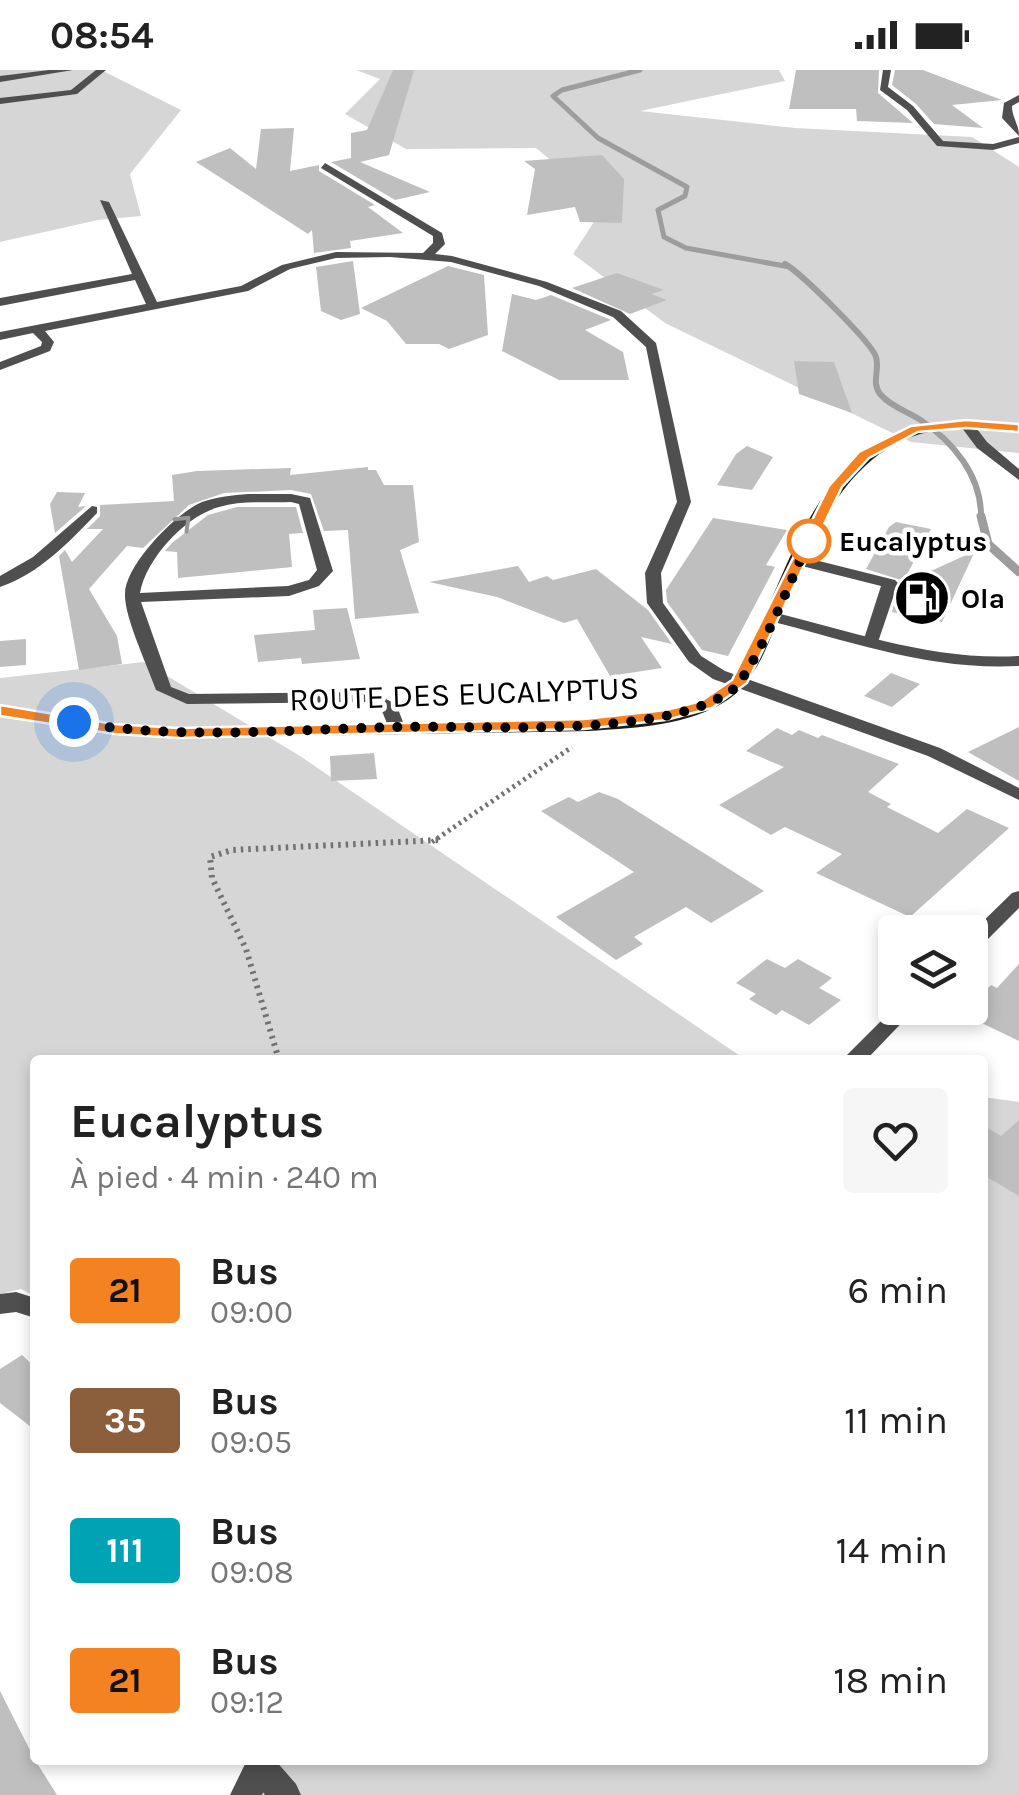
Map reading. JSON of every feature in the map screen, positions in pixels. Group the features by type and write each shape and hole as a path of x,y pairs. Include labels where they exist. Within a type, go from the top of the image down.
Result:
{"main road":[{"path":"739,683 836,486 864,455 916,428 948,424 1019,428"},
{"name":"ROUTE DES EUCALYPTUS","path":"0,710 114,729 178,733 584,724 644,718 706,704 739,683"}],"street":[{"path":"0,79 69,70"},
{"path":"0,101 74,92 102,70"},
{"path":"887,70 883,88 910,108 940,144 992,147 1019,136 1007,118 1007,105 1019,98"},
{"path":"325,166 438,235 439,244 425,256"},
{"path":"104,202 152,305"},
{"path":"0,336 244,289 307,260 336,255 452,258 543,284 616,314 652,346 684,502 654,573 655,604 695,659 739,683 934,752 1019,794"},
{"path":"0,302 138,276"},
{"path":"0,366 46,348 48,342 37,330"},
{"path":"966,424 982,445 1019,476"},
{"path":"132,598 289,590 314,582 325,571 305,501 228,501 192,512 136,572 130,586 132,598 164,690 174,697 372,697 390,708 396,727"},
{"path":"0,582 20,574 52,550 92,510"},
{"path":"799,561 890,583 871,642"},
{"path":"772,617 943,660 994,664 1019,661"},
{"path":"988,927 1019,897"},
{"path":"858,1055 889,1025"},
{"path":"0,1304 16,1302 30,1306"},
{"path":"246,1795 261,1765"},
{"path":"263,1765 285,1795"}],"path":[{"path":"278,1055 246,949 212,878 210,858 232,850 437,842 581,742"}],"shaded area":[{"path":"0,70 101,70 181,110 130,174 141,216 98,220 0,242"},
{"path":"356,70 779,70 785,81 640,111 795,128 972,137 1019,167 1019,453 911,442 665,323 573,254 605,205 536,148 406,149 345,114 380,79"},
{"path":"144,662 300,756 739,1055 30,1055 30,1294 21,1289 0,1294 0,678"},
{"path":"988,1098 1019,1102 1019,1795 236,1795 245,1765 988,1765"}],"building":[{"path":"393,70 414,70 389,155 360,162 430,192 395,200 331,162 351,158 351,133 367,130"},
{"path":"796,70 879,70 878,93 913,123 857,121 856,109 789,109"},
{"path":"895,70 923,70 1002,100 952,105 983,128 934,124 892,85"},
{"path":"294,128 290,171 319,165 319,171 375,205 368,207 403,233 350,241 351,248 314,253 312,230 308,234 196,162 230,148 256,169 261,129"},
{"path":"602,155 624,179 622,223 580,222 575,207 527,215 535,169 524,161"},
{"path":"353,261 360,314 341,320 321,311 316,267"},
{"path":"448,266 484,275 488,335 449,349 439,344 406,344 387,321 361,308"},
{"path":"617,273 664,290 651,294 667,300 630,314 572,288"},
{"path":"512,294 536,300 551,295 611,320 585,330 623,352 629,380 559,380 502,351"},
{"path":"794,361 834,362 852,413 799,394"},
{"path":"747,446 773,457 752,490 717,485 736,454"},
{"path":"368,467 376,470 384,485 413,485 419,542 400,550 419,613 355,619 348,530 324,531 311,494 291,490 224,493 189,505 143,548 127,546 89,589 117,636 122,664 79,670 59,556 65,550 72,562 103,529 87,529 100,516 100,505 174,501 172,475 197,471 291,468 290,475"},
{"path":"57,492 85,493 78,507 86,506 55,533 50,504"},
{"path":"237,507 296,507 303,533 289,534 292,567 178,578 177,552 165,551 208,515"},
{"path":"713,518 787,530 766,565 775,567 728,656 702,650 667,602 666,590"},
{"path":"896,522 931,529 902,584 975,551 942,622 892,612 901,580 866,569 889,527"},
{"path":"518,566 529,582 596,569 648,610 672,644 641,637 662,668 610,676 577,619 564,623 497,597 429,582"},
{"path":"347,608 360,659 302,664 301,658 258,662 254,635 315,630 313,610"},
{"path":"26,639 26,665 0,667 0,641"},
{"path":"891,673 920,684 892,707 864,696"},
{"path":"1019,727 1019,781 968,752"},
{"path":"777,728 792,735 799,730 818,738 822,735 899,764 868,792 891,804 887,807 938,833 967,809 1009,828 912,915 906,915 816,873 842,854 785,827 771,835 719,805 784,767 746,751"},
{"path":"374,753 377,779 331,781 330,756"},
{"path":"599,792 618,799 764,891 711,923 686,907 634,937 643,944 616,960 556,917 634,872 541,811 569,797 578,802"},
{"path":"767,959 785,968 798,959 832,978 819,988 841,1000 809,1025 782,1010 776,1015 749,999 756,994 736,983"},
{"path":"1019,964 1019,1041 986,1025 988,988 991,985 997,988"},
{"path":"1019,1120 1019,1196 988,1178 988,1128 1001,1136"},
{"path":"22,1355 30,1362 30,1426 0,1403 0,1369"},
{"path":"0,1691 30,1750 30,1765 38,1765 57,1795 0,1795"}],"waterway":[{"path":"640,70 562,90 553,96 598,138 687,187 685,196 658,210 664,237 686,248 788,267"},
{"path":"785,264 788,267"},
{"path":"788,267 835,308 872,349 880,394 919,419 954,449 977,488 981,518"},
{"path":"981,516 988,544 1019,572"}],"bus line":[{"name":"21","path":"0,710 114,729 178,733 584,724 666,715 706,704 739,683 836,486 864,455 916,428 948,424 1019,428"}],"place":[{"name":"Eucalyptus","path":"809,541"},
{"name":"Ola","path":"922,598"}],"route":[{"path":"74,722 178,733 584,724 666,715 706,704 739,683 811,536 809,541"}]}
